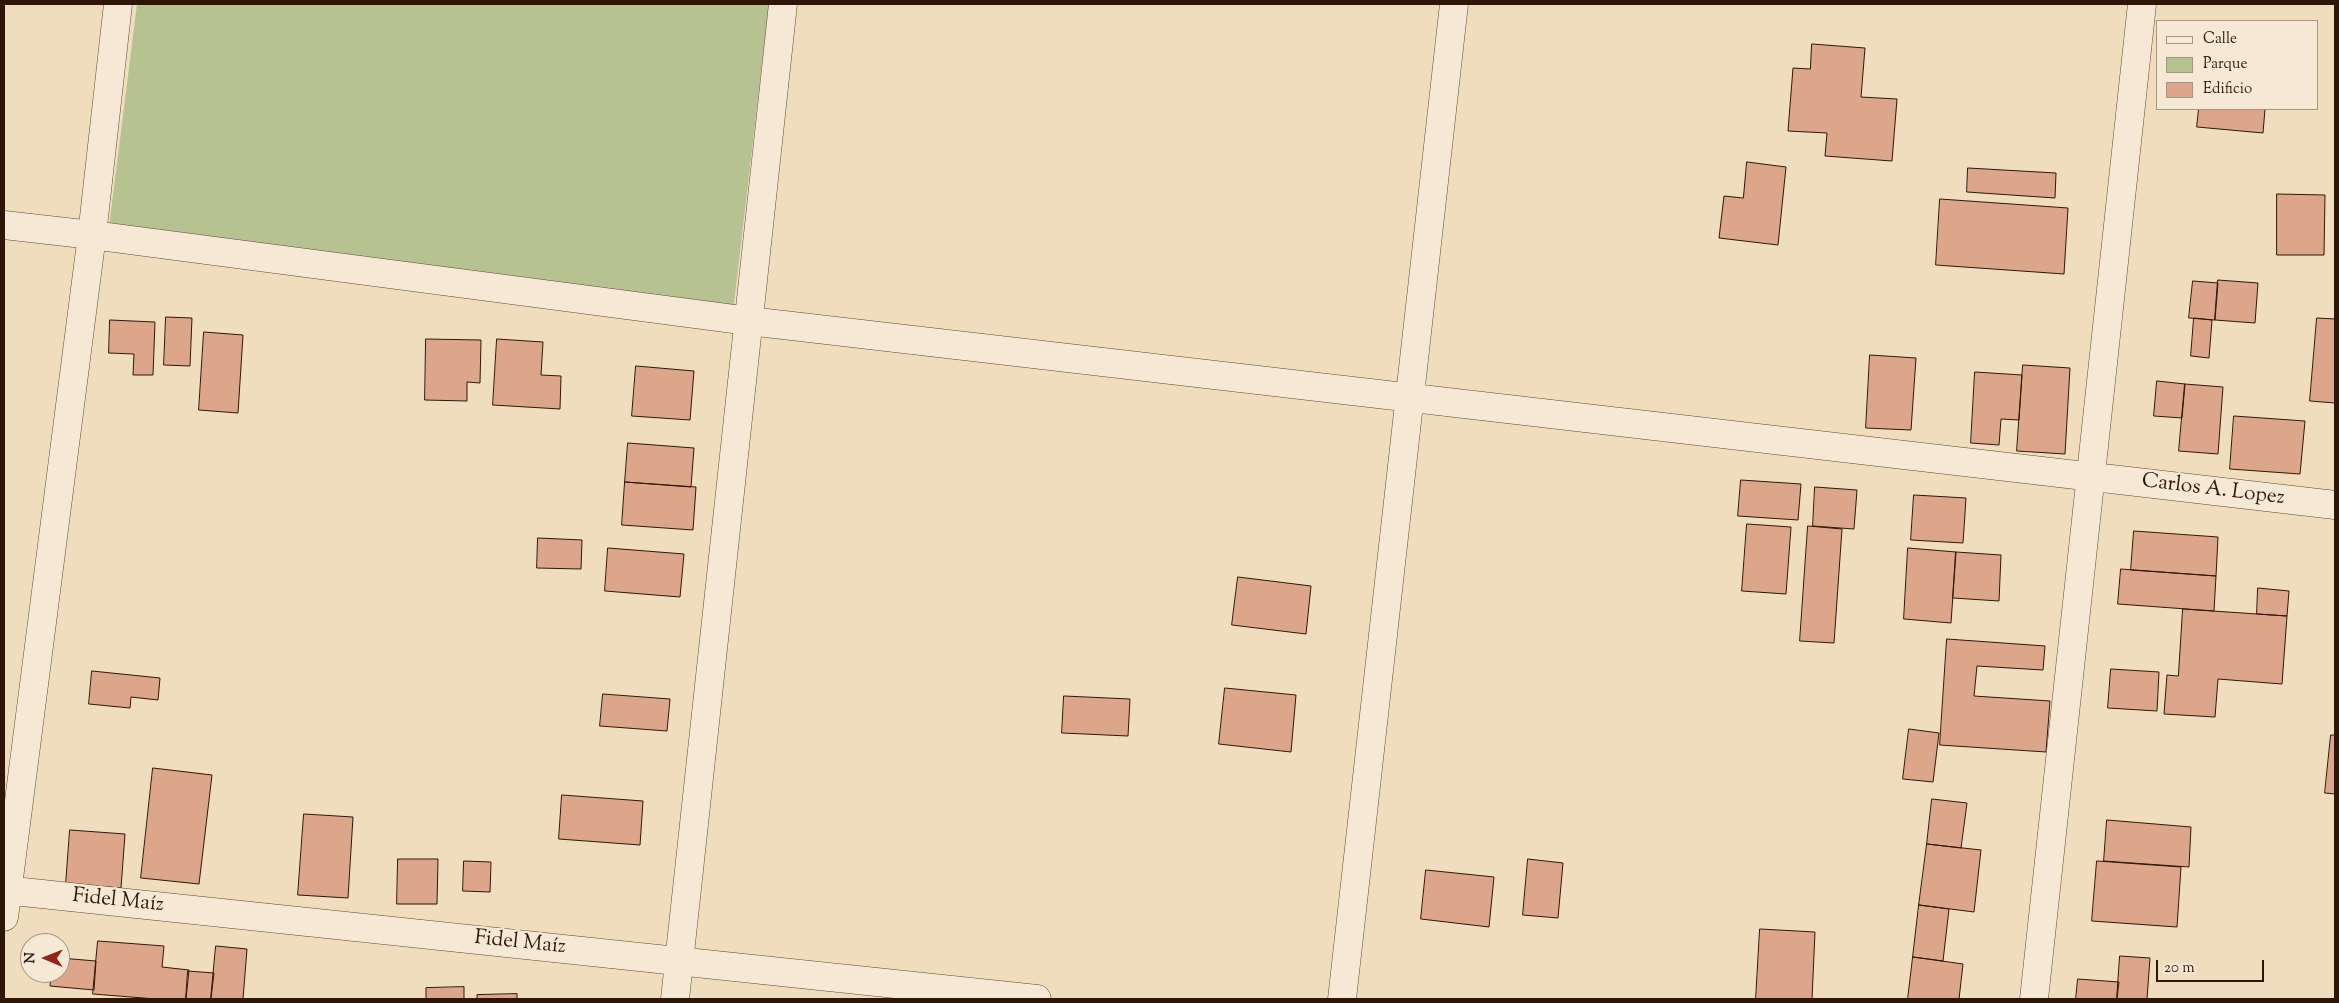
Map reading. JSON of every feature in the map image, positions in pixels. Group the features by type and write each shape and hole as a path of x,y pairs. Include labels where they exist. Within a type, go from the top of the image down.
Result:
{"street":[{"path":"4,917 5,890 92,235 118,4"},
{"path":"675,999 783,4"},
{"path":"1342,999 1454,4"},
{"path":"2034,999 2142,4"},
{"name":"Carlos A. Lopez","path":"4,225 749,321 2335,505"},
{"name":"Fidel Maíz","path":"5,890 1037,999"}],"green space":[{"path":"137,4 769,4 733,312 109,227"}],"building":[{"path":"1812,44 1865,48 1861,97 1897,99 1892,161 1825,156 1827,133 1788,131 1793,68 1810,69"},
{"path":"2199,110 2265,110 2263,133 2197,127"},
{"path":"1747,162 1786,167 1778,245 1719,238 1724,196 1743,198"},
{"path":"1968,168 2056,173 2055,198 1967,192"},
{"path":"2277,194 2325,195 2324,255 2277,255"},
{"path":"1940,199 2068,208 2064,274 1936,265"},
{"path":"2218,280 2258,283 2255,323 2215,320"},
{"path":"2193,281 2218,283 2215,320 2189,318"},
{"path":"166,317 192,318 190,366 164,365"},
{"path":"2194,318 2212,320 2209,358 2191,356"},
{"path":"2317,318 2335,319 2335,403 2310,401"},
{"path":"110,320 155,322 153,375 133,375 134,354 109,353"},
{"path":"204,332 243,335 238,413 199,410"},
{"path":"426,339 481,340 480,383 467,382 467,401 425,400"},
{"path":"497,339 543,342 541,375 561,376 560,409 493,405"},
{"path":"1870,355 1916,358 1911,430 1866,428"},
{"path":"2023,365 2070,368 2065,454 2017,451"},
{"path":"636,366 694,371 690,420 632,416"},
{"path":"1975,372 2022,375 2019,420 2001,419 1999,445 1971,443"},
{"path":"2157,381 2185,384 2182,418 2154,416"},
{"path":"2185,384 2223,387 2218,454 2179,451"},
{"path":"2234,416 2305,421 2300,474 2230,469"},
{"path":"628,443 694,448 691,487 625,482"},
{"path":"1741,480 1801,484 1798,520 1738,516"},
{"path":"625,482 696,487 693,530 622,525"},
{"path":"1815,487 1857,490 1854,529 1813,526"},
{"path":"1914,495 1966,498 1963,543 1911,540"},
{"path":"1747,524 1791,527 1786,594 1742,591"},
{"path":"1808,526 1842,529 1834,643 1800,641"},
{"path":"2134,531 2218,537 2216,576 2131,570"},
{"path":"538,538 582,540 581,569 537,568"},
{"path":"608,548 684,554 680,597 605,591"},
{"path":"1908,548 1956,552 1951,623 1904,619"},
{"path":"1956,552 2001,555 1999,601 1953,598"},
{"path":"2121,569 2216,576 2214,611 2118,604"},
{"path":"1238,577 1311,586 1306,634 1232,625"},
{"path":"2258,588 2289,591 2287,616 2257,614"},
{"path":"2183,609 2287,616 2282,684 2218,679 2215,717 2164,714 2167,675 2178,676"},
{"path":"1947,639 2045,646 2043,670 1977,666 1974,696 2050,701 2046,752 1940,745"},
{"path":"2111,669 2159,672 2157,711 2108,708"},
{"path":"92,671 160,678 158,700 131,697 130,708 89,704"},
{"path":"1225,688 1296,695 1291,752 1219,744"},
{"path":"603,694 670,699 667,731 600,726"},
{"path":"1064,696 1130,699 1128,736 1062,733"},
{"path":"1909,729 1939,733 1933,782 1903,779"},
{"path":"2331,735 2335,735 2335,794 2325,793"},
{"path":"153,768 212,775 199,884 141,878"},
{"path":"562,795 643,801 640,845 559,839"},
{"path":"1932,799 1967,803 1961,848 1927,844"},
{"path":"304,814 353,817 348,898 298,895"},
{"path":"2107,820 2191,827 2189,867 2104,861"},
{"path":"70,830 125,834 121,888 66,884"},
{"path":"1927,844 1981,850 1974,912 1919,905"},
{"path":"398,859 438,859 437,904 397,904"},
{"path":"1528,859 1563,863 1558,918 1523,915"},
{"path":"464,861 491,862 490,892 463,891"},
{"path":"2097,861 2181,867 2177,927 2092,921"},
{"path":"1426,870 1494,877 1489,927 1421,919"},
{"path":"1919,905 1949,909 1943,961 1913,957"},
{"path":"1760,929 1815,932 1812,999 1756,999"},
{"path":"98,941 164,946 162,967 189,970 186,999 156,999 93,994"},
{"path":"216,946 247,949 243,999 211,999"},
{"path":"2120,956 2150,958 2147,999 2117,999"},
{"path":"1913,957 1963,964 1959,999 1908,999"},
{"path":"70,959 96,961 94,990 50,986 50,983 70,983"},
{"path":"188,971 214,973 211,999 186,999"},
{"path":"2078,979 2119,982 2117,999 2076,999"},
{"path":"464,987 464,999 426,999 426,988"},
{"path":"517,994 517,999 477,999 477,995"}]}
